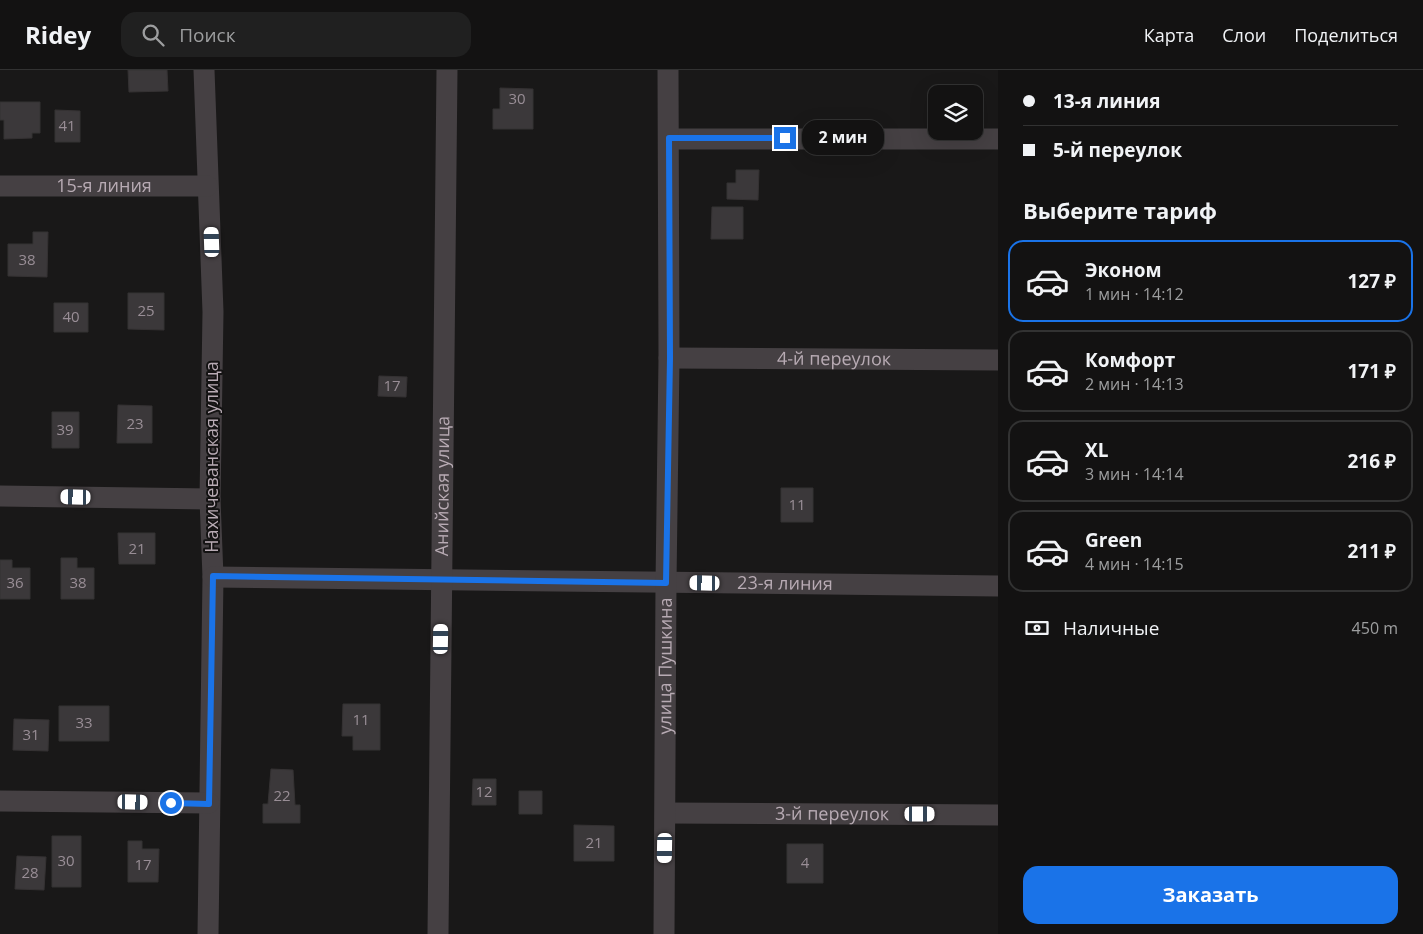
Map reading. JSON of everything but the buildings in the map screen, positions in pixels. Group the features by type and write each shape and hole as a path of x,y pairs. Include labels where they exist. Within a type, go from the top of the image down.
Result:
{"street":[{"name":"Нахичеванская улица","path":"204,70 207,186 212,266 210,499 213,576 208,934"},
{"name":"Анийская улица","path":"438,934 447,70"},
{"name":"улица Пушкина","path":"664,934 666,583 670,358 668,70"},
{"path":"669,138 998,139"},
{"name":"15-я линия","path":"0,186 207,186"},
{"name":"4-й переулок","path":"670,358 998,360"},
{"path":"0,496 210,499"},
{"name":"23-я линия","path":"213,576 998,586"},
{"path":"0,801 209,804"},
{"name":"3-й переулок","path":"666,813 998,815"}],"route":[{"path":"171,803 209,804 213,576 666,583 670,358 669,138 785,138"}]}
